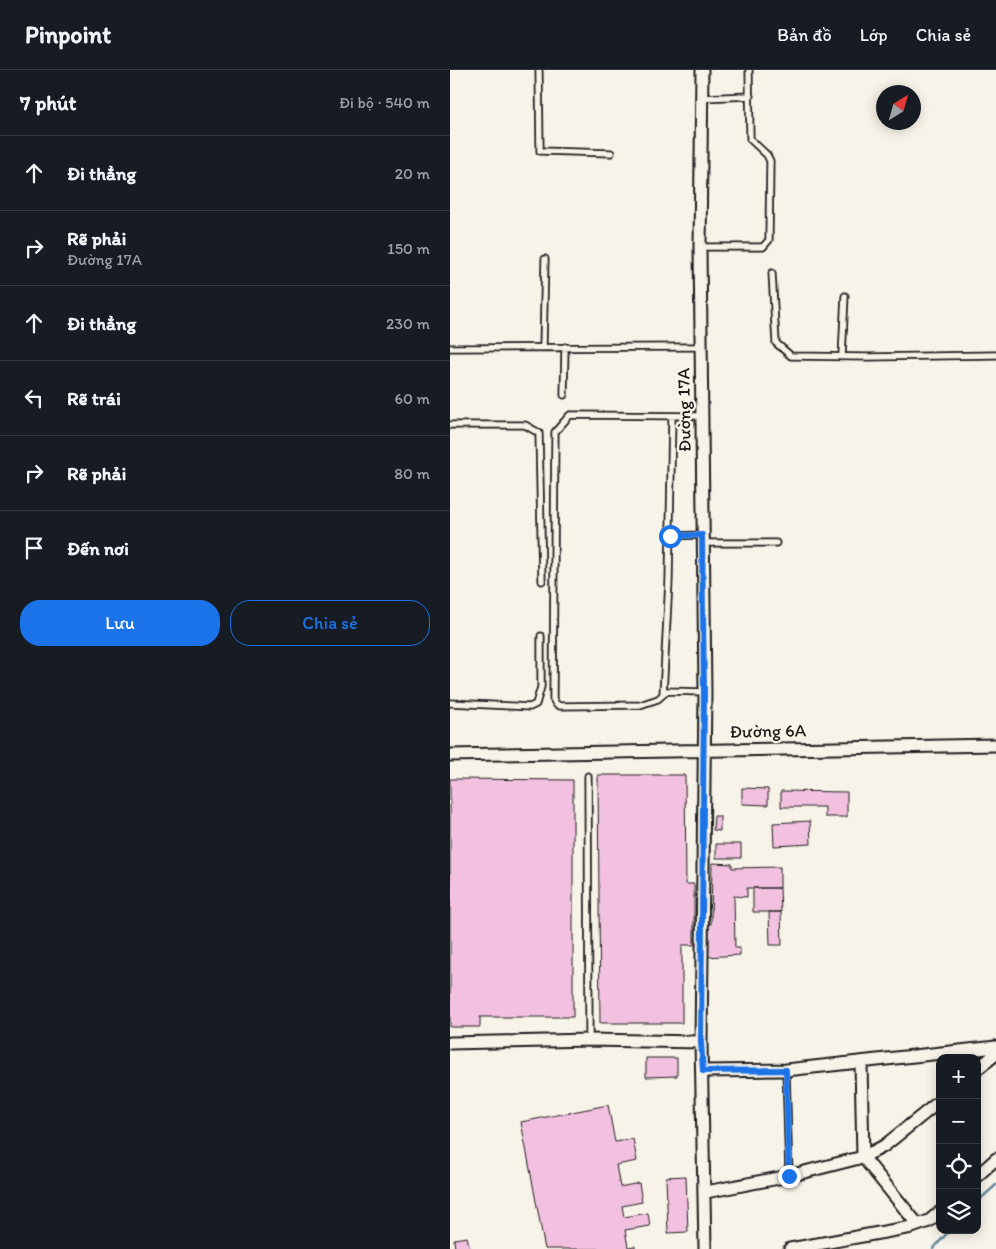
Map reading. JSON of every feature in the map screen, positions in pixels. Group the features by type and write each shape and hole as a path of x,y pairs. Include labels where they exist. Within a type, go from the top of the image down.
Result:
{"street":[{"name":"Đường 17A","path":"702,70 700,247 704,692 701,1042 706,1192 705,1249"},
{"name":"Đường 6A","path":"450,755 996,745"},
{"path":"450,1042 589,1040 701,1042"},
{"path":"703,1071 786,1070 996,1047"},
{"path":"981,1066 996,1054"},
{"path":"861,1063 863,1157 918,1225"},
{"path":"706,1192 789,1176 863,1157 884,1146 936,1104"},
{"path":"981,1172 996,1159"},
{"path":"790,1249 918,1225 929,1221 936,1215"}],"lane":[{"path":"539,70 540,151 611,153"},
{"path":"700,247 763,247 769,240 770,161 767,155 750,139 749,70"},
{"path":"702,98 750,96"},
{"path":"543,347 545,259"},
{"path":"772,273 776,343 791,356 996,355"},
{"path":"842,356 845,296"},
{"path":"564,395 565,347"},
{"path":"450,348 701,347"},
{"path":"702,416 570,415 555,432 553,699 560,706 640,705 658,699 667,691 704,692"},
{"path":"663,694 670,536 672,416"},
{"path":"450,425 525,425 539,433 542,581"},
{"path":"670,536 776,542"},
{"path":"450,703 530,707 536,704 541,687 541,636"},
{"path":"588,776 589,1040"},
{"path":"786,1070 789,1176"}],"building":[{"path":"598,775 685,775 686,884 694,884 694,945 682,945 682,1023 600,1023"},
{"path":"450,779 573,780 573,1017 480,1017 480,1027 450,1027"},
{"path":"742,788 768,789 768,805 742,804"},
{"path":"781,791 847,792 847,817 825,817 825,807 781,807"},
{"path":"714,816 720,816 720,831 713,830"},
{"path":"810,821 811,844 774,846 773,823"},
{"path":"716,844 741,844 741,858 716,858"},
{"path":"712,863 732,864 732,868 780,867 780,888 747,888 747,897 734,896 735,948 740,948 740,955 706,957 707,923 711,924"},
{"path":"753,888 780,888 781,912 753,912"},
{"path":"769,912 781,912 782,945 770,945"},
{"path":"646,1058 677,1058 677,1076 646,1077"},
{"path":"608,1105 615,1142 633,1139 637,1161 616,1165 620,1187 639,1183 642,1202 622,1206 624,1217 648,1213 650,1226 625,1230 628,1247 635,1246 635,1249 545,1249 521,1122"},
{"path":"686,1176 688,1232 668,1233 666,1177"},
{"path":"467,1237 470,1249 455,1249 454,1239"}],"waterway":[{"path":"981,1198 996,1185"},
{"path":"933,1249 946,1234"}],"route":[{"path":"670,536 702,535 704,692 701,1042 703,1071 786,1070 789,1176"}]}
